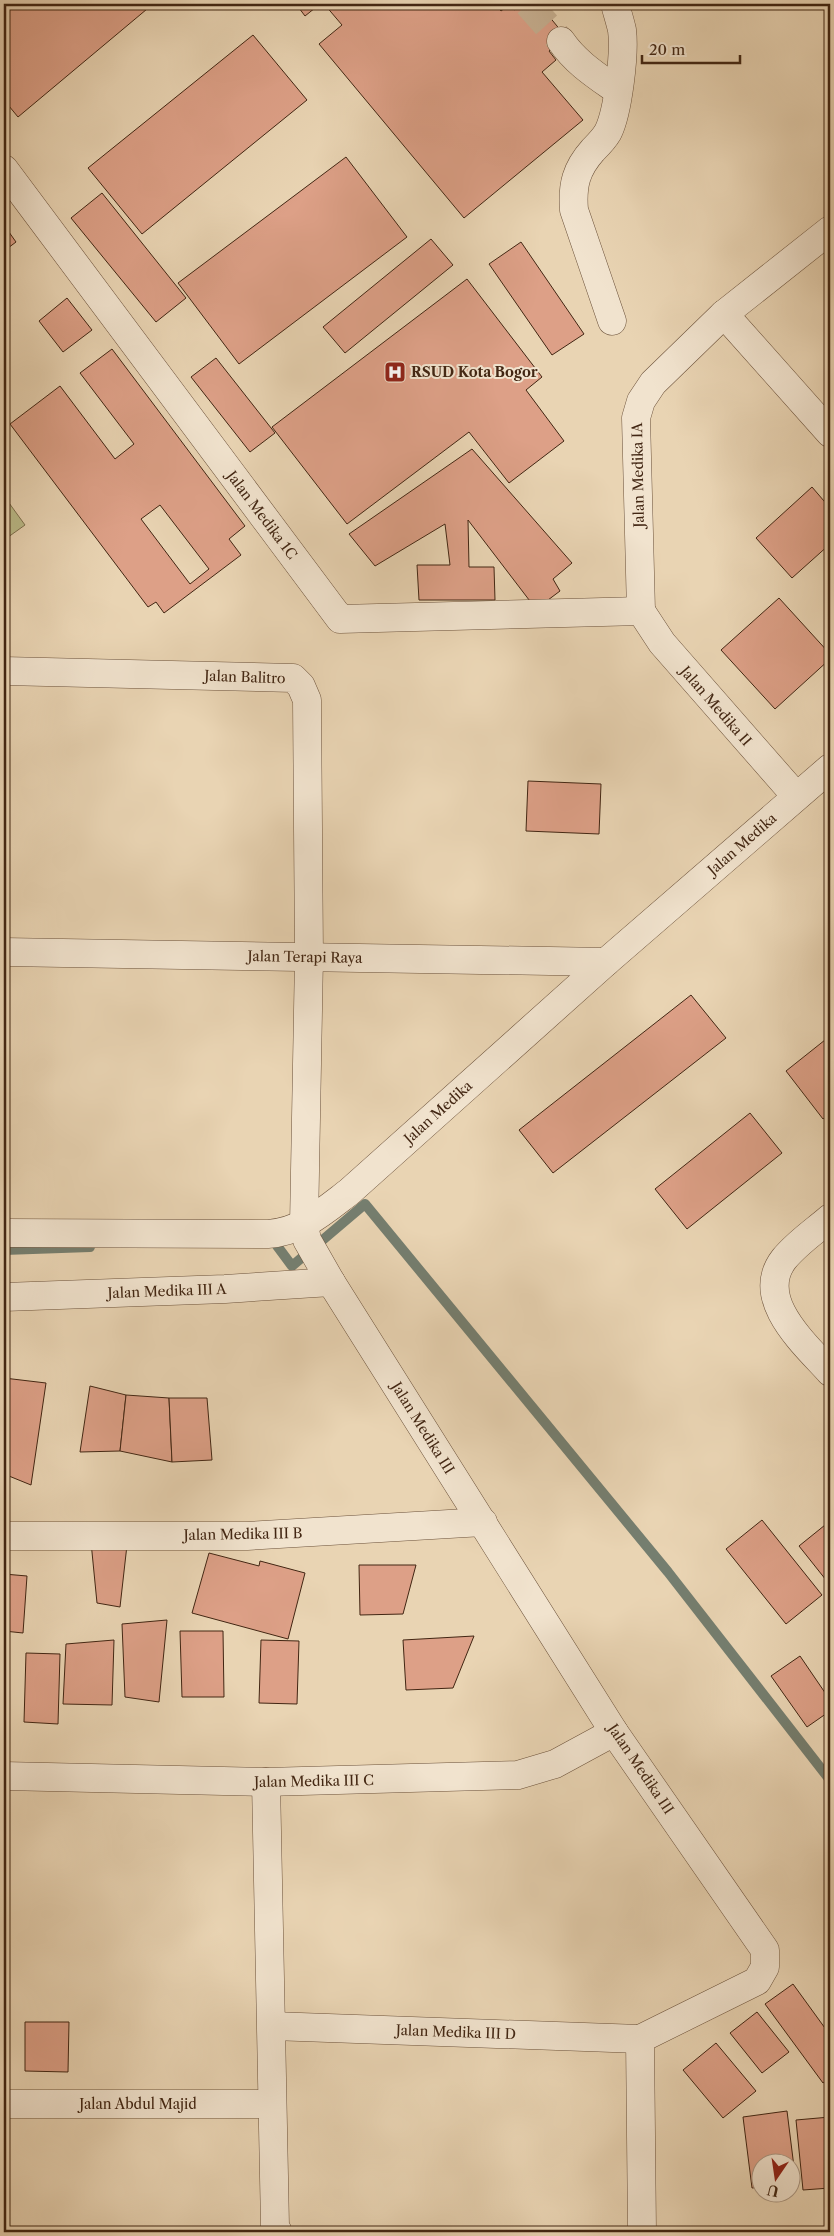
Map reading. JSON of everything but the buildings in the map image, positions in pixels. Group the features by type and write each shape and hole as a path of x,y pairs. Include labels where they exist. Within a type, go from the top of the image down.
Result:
{"street":[{"path":"612,321 574,210 573,194 574,180 578,171 608,132 618,91 622,31 615,4"},
{"path":"561,41 568,52 584,68 618,91"},
{"name":"Jalan Medika 1C","path":"4,169 340,619 642,611"},
{"name":"Jalan Medika IA","path":"642,611 636,418 646,392 724,314 830,230"},
{"path":"724,314 830,432"},
{"name":"Jalan Medika II","path":"642,611 668,650 796,796"},
{"name":"Jalan Balitro","path":"4,671 293,678 301,686 307,700 309,957"},
{"name":"Jalan Medika","path":"4,1234 283,1233 309,1240 349,1192 606,962 830,768"},
{"name":"Jalan Terapi Raya","path":"4,952 606,962"},
{"path":"309,957 309,1240"},
{"path":"830,1218 796,1247 784,1260 777,1272 774,1291 785,1318 830,1372"},
{"name":"Jalan Medika III","path":"309,1240 331,1282 614,1732 765,1950 766,1959 762,1974 749,1986 640,2039"},
{"name":"Jalan Medika III A","path":"4,1297 225,1289 331,1282"},
{"name":"Jalan Medika III B","path":"4,1536 247,1536 483,1522"},
{"name":"Jalan Medika III C","path":"4,1776 266,1782 518,1774 554,1764 614,1732"},
{"path":"266,1782 272,2026 271,2104 276,2229"},
{"name":"Jalan Medika III D","path":"272,2026 640,2039"},
{"path":"640,2039 642,2232"},
{"name":"Jalan Abdul Majid","path":"4,2104 271,2104"}],"green space":[{"path":"4,496 25,525 4,540"}],"waterway":[{"path":"270,1239 272,1239 292,1266 365,1204 668,1572 830,1780"},
{"path":"4,1250 90,1247"}],"tunnel":[{"path":"528,4 561,41"}],"place":[{"name":"RSUD Kota Bogor","path":"395,372"}]}
